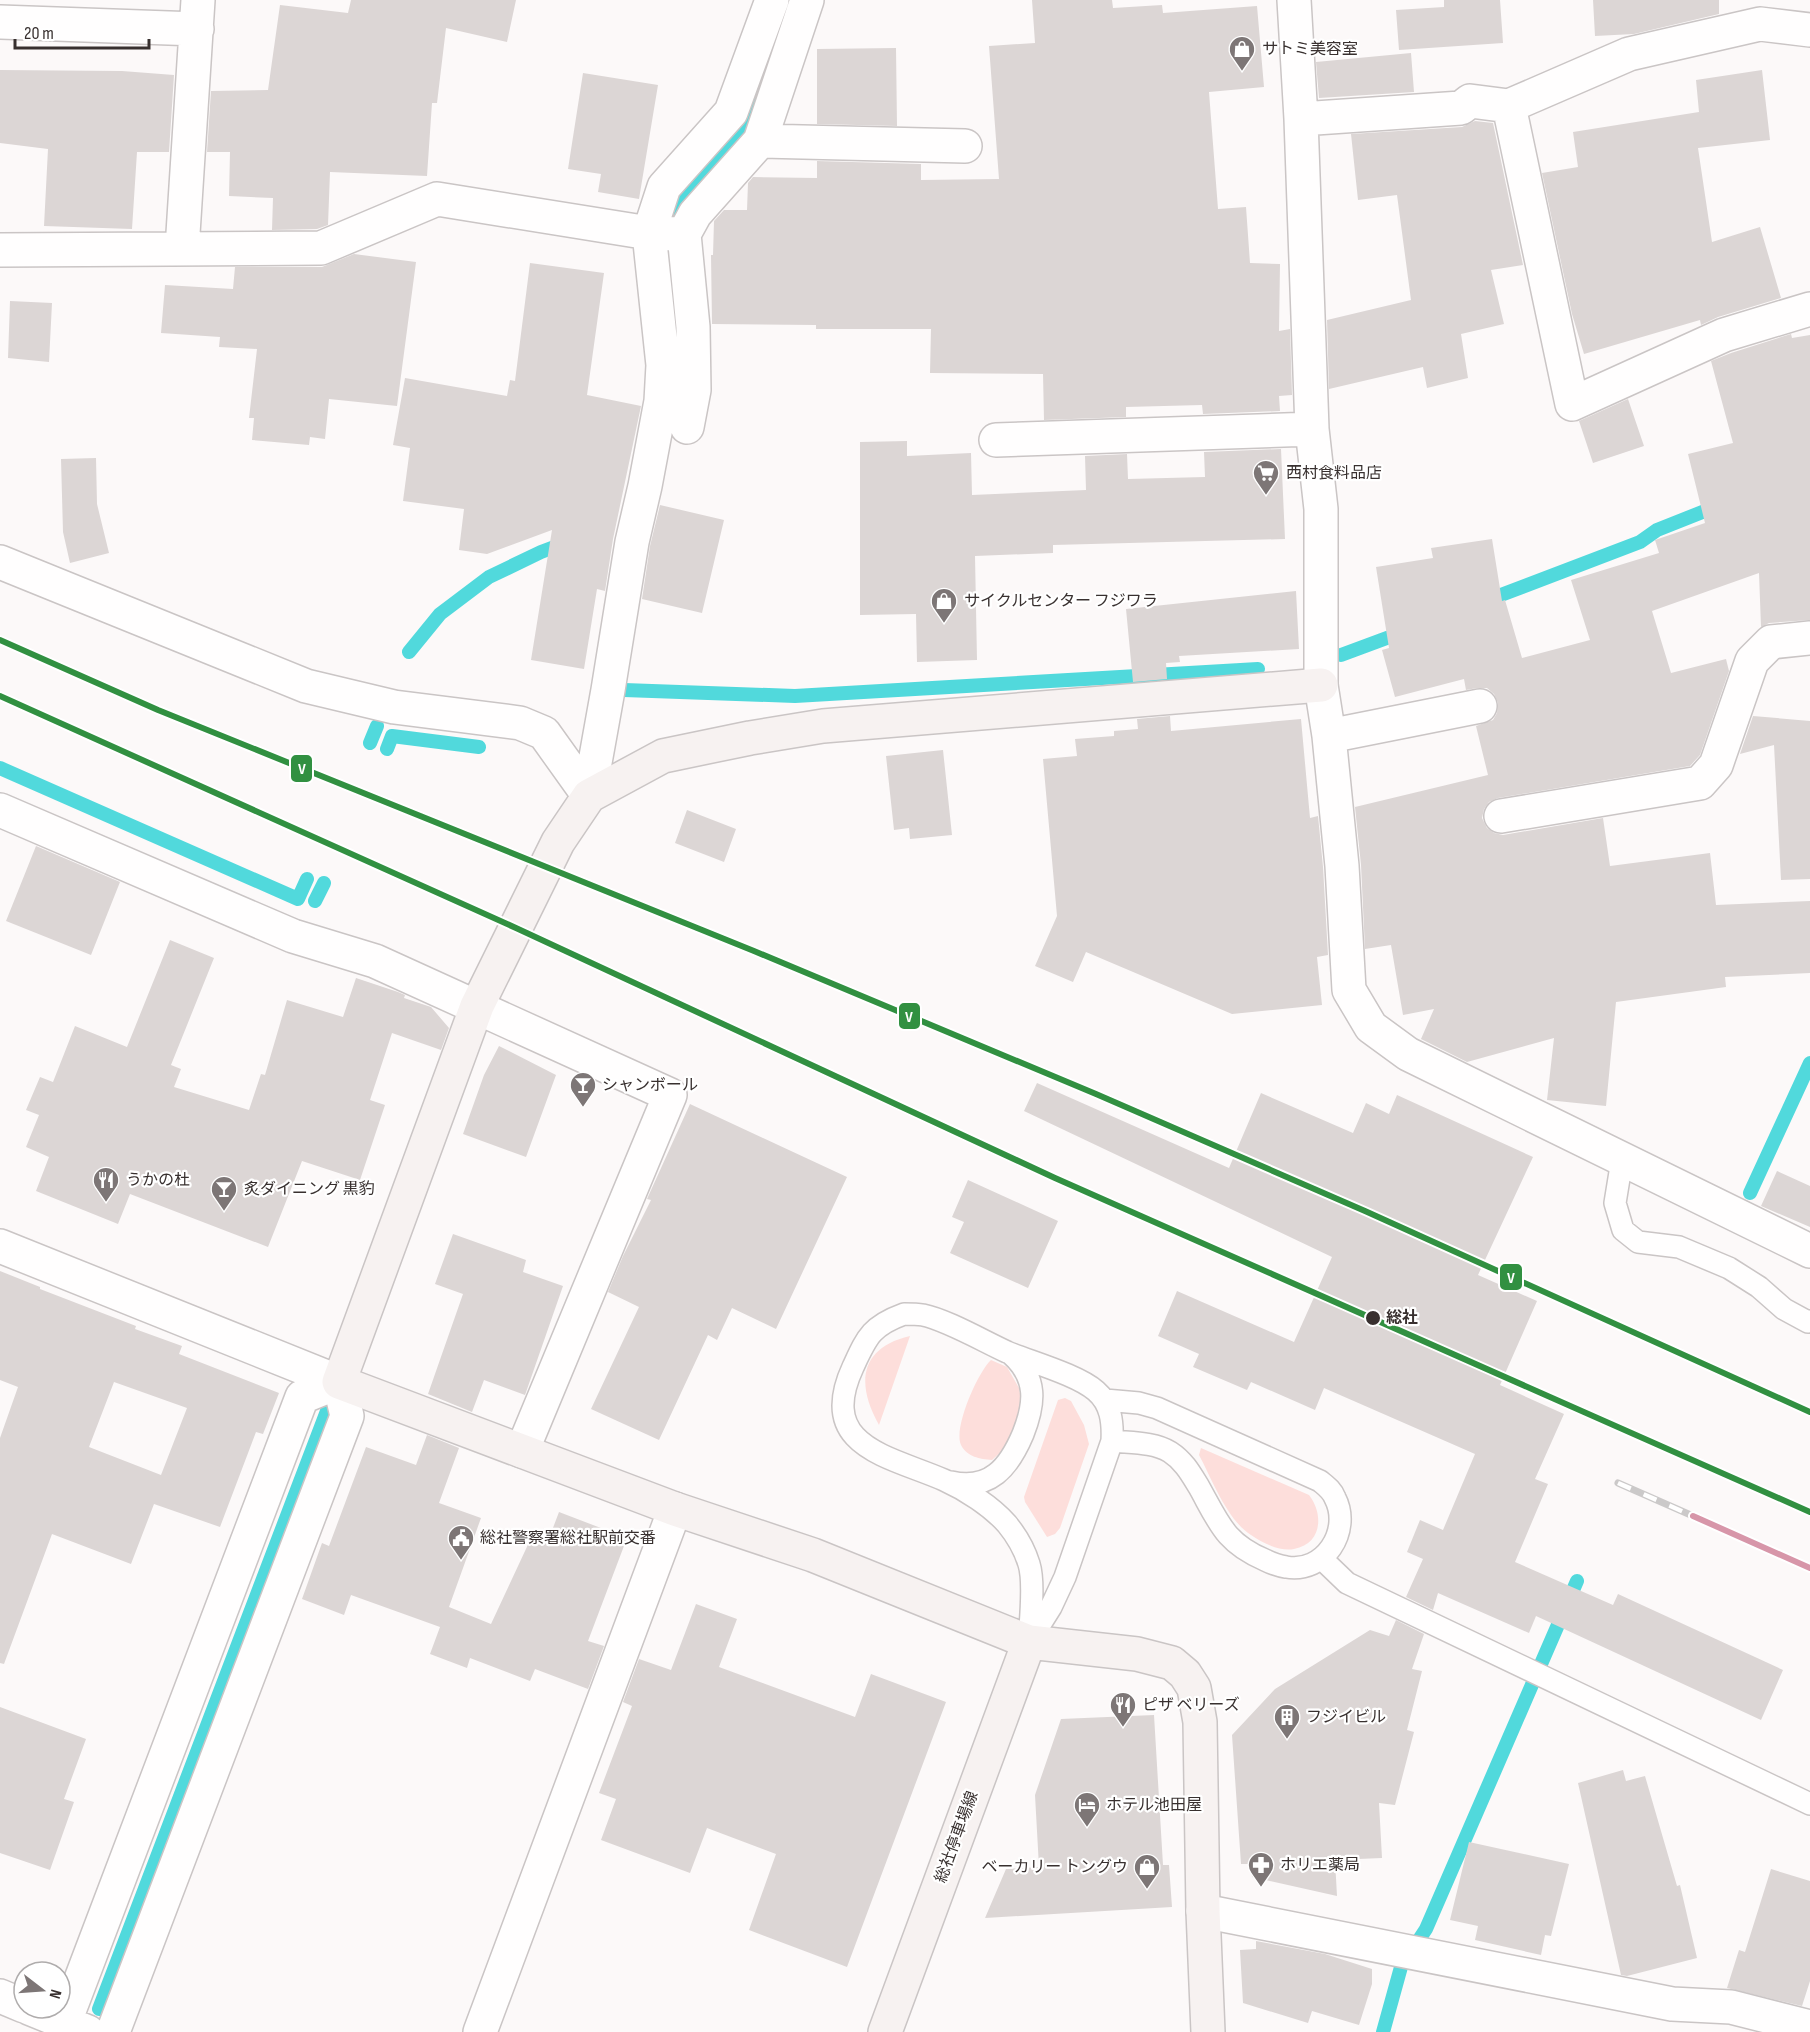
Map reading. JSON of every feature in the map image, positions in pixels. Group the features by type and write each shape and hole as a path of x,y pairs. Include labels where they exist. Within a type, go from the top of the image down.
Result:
{"street":[{"path":"113,2032 347,1416 339,1382 477,1006 558,842 589,796 632,542 661,401 663,365 649,233 664,187 731,112 772,0"},
{"path":"687,427 694,390 693,327 684,234 695,214 760,141 807,0"},
{"path":"1294,0 1301,119 1312,429 1320,509 1321,685 1329,736 1342,866 1349,990 1371,1027 1408,1054 1810,1251"},
{"path":"0,22 197,15 182,249"},
{"path":"1301,119 1461,108 1470,101 1509,106 1629,54 1760,24 1810,30"},
{"path":"1509,106 1572,404 1724,334 1810,309"},
{"path":"760,141 965,146"},
{"path":"0,250 321,248 437,200 649,233 684,234"},
{"path":"996,440 1312,429"},
{"path":"0,562 306,686 394,707 520,723 544,734 589,796"},
{"path":"1501,816 1700,783 1716,765 1752,661 1772,642 1810,638"},
{"path":"589,796 663,756 823,726 1321,685"},
{"path":"1329,736 1480,706"},
{"path":"0,810 293,936 375,961 670,1095 522,1451"},
{"path":"0,1246 339,1382 675,1509 813,1555 1029,1642 1154,1658 1172,1663 1185,1674 1194,1688 1200,1722 1203,1911 1208,2032"},
{"path":"53,2020 71,2029 302,1396 339,1382"},
{"path":"480,2032 675,1509"},
{"name":"総社停車場線","path":"885,2032 1029,1642"},
{"path":"1203,1911 1672,2004 1731,2007 1810,2027"}],"lane":[{"path":"1622,1160 1615,1203 1623,1230 1638,1242 1680,1247 1729,1268 1759,1287 1784,1309 1810,1321"},
{"path":"904,1314 922,1315 939,1320 1008,1352 1084,1383 1105,1400 1110,1411 1113,1426 1112,1441 1065,1577 1051,1607 1029,1642 1031,1578 1029,1565 1008,1525 990,1507 946,1481 877,1453 866,1447 850,1431 843,1410 843,1390 862,1347 872,1331 904,1314"},
{"path":"946,1481 963,1485 984,1481 997,1474 1010,1462 1031,1413 1032,1395 1029,1377 1019,1362 1008,1352"},
{"path":"1105,1400 1139,1403 1158,1408 1320,1481 1331,1490 1336,1499 1341,1517 1338,1537 1322,1559 1302,1567 1284,1567 1239,1547 1224,1531 1187,1466 1170,1452 1152,1445 1112,1441"},
{"path":"1322,1559 1347,1583 1810,1804"}],"shaded area":[{"path":"910,1336 879,1425 867,1395 865,1382 867,1370 880,1349"},
{"path":"991,1360 1007,1367 1019,1388 1023,1410 1012,1442 992,1460 970,1455 961,1445 959,1437 968,1401"},
{"path":"1065,1398 1071,1401 1084,1425 1089,1444 1060,1528 1055,1534 1047,1537 1024,1497 1058,1400"},
{"path":"1201,1448 1309,1495 1317,1511 1318,1527 1315,1535 1303,1546 1289,1550 1272,1546 1251,1535 1242,1528 1227,1509 1199,1455"}],"building":[{"path":"351,0 516,0 507,42 446,28 437,103 432,103 427,176 330,172 328,225 317,229 272,230 273,198 229,196 230,152 207,152 211,91 268,90 280,5 348,13"},
{"path":"1032,0 1112,0 1113,8 1162,5 1163,13 1257,6 1264,87 1209,92 1218,209 1246,207 1250,263 1280,264 1279,331 1290,329 1292,395 1279,396 1280,411 1203,414 1202,405 1126,407 1126,417 1044,420 1043,374 930,373 931,329 816,329 816,325 712,324 711,255 713,255 714,221 724,210 747,210 748,183 753,177 817,178 817,161 921,164 921,180 999,179 989,46 1035,43"},
{"path":"1444,0 1500,0 1503,43 1399,50 1396,10 1444,7"},
{"path":"1593,0 1719,0 1719,14 1634,34 1595,36"},
{"path":"896,48 897,126 817,124 817,49"},
{"path":"1411,53 1414,92 1319,98 1316,62"},
{"path":"0,70 122,71 174,75 169,152 137,152 132,229 44,226 48,149 0,143"},
{"path":"1762,70 1770,140 1698,148 1712,242 1760,227 1781,298 1718,317 1701,325 1700,320 1584,354 1572,314 1542,173 1578,167 1573,132 1699,112 1696,80"},
{"path":"583,73 658,85 639,199 598,192 601,174 568,169"},
{"path":"1475,121 1493,123 1523,265 1491,270 1504,324 1461,334 1468,378 1427,388 1423,367 1329,389 1327,320 1411,300 1397,195 1358,200 1351,134 1462,127"},
{"path":"354,254 416,262 397,406 329,399 325,439 310,437 309,445 252,440 254,418 249,418 257,349 219,347 220,337 161,333 165,285 233,289 235,267 322,267"},
{"path":"530,263 604,273 587,395 641,406 613,539 605,591 597,589 584,669 531,660 552,530 487,554 459,550 464,509 403,501 410,448 393,445 405,378 507,396 510,380 515,381"},
{"path":"10,301 52,303 49,362 8,358"},
{"path":"1791,334 1792,338 1810,335 1810,620 1769,623 1761,627 1759,573 1652,611 1671,673 1726,659 1729,671 1700,755 1690,766 1498,798 1489,802 1482,818 1487,828 1503,835 1603,818 1610,866 1710,853 1716,905 1810,901 1810,973 1725,977 1726,987 1616,1002 1606,1106 1547,1100 1554,1038 1467,1062 1421,1039 1434,1009 1403,1015 1391,945 1365,949 1361,865 1355,807 1488,775 1476,726 1493,720 1497,713 1498,703 1494,694 1487,688 1466,690 1464,679 1395,697 1382,650 1389,648 1376,567 1433,558 1431,548 1492,539 1502,601 1505,600 1522,658 1590,640 1571,580 1659,553 1655,540 1705,523 1688,454 1733,443 1711,361"},
{"path":"1628,399 1644,446 1593,463 1579,421"},
{"path":"907,441 907,456 971,453 972,495 1086,490 1085,456 1127,454 1128,479 1205,477 1204,452 1281,449 1285,539 1053,545 1053,553 975,556 977,660 917,662 916,614 860,615 860,442"},
{"path":"96,458 97,504 109,553 70,563 63,532 61,459"},
{"path":"660,505 724,520 702,613 642,599 650,546"},
{"path":"1296,591 1299,649 1179,656 1180,662 1166,663 1167,679 1133,682 1126,609"},
{"path":"1170,716 1171,731 1301,719 1310,818 1318,816 1323,867 1328,955 1317,957 1322,1005 1232,1014 1086,952 1073,982 1035,966 1057,916 1043,759 1077,756 1075,739 1114,736 1114,731 1138,729 1137,719"},
{"path":"1753,716 1810,721 1810,879 1781,880 1774,745 1740,754"},
{"path":"943,750 952,835 910,839 909,828 894,830 886,756"},
{"path":"687,810 736,829 724,862 675,843"},
{"path":"36,846 120,882 91,955 6,921"},
{"path":"170,940 214,958 171,1065 181,1069 174,1087 249,1110 261,1074 265,1075 287,1000 343,1017 356,978 398,992 405,995 404,998 431,1007 449,1028 441,1050 392,1033 370,1100 385,1105 360,1180 302,1161 268,1247 130,1194 118,1224 36,1191 49,1157 26,1147 39,1115 26,1110 40,1077 53,1082 75,1026 127,1047"},
{"path":"499,1046 556,1075 526,1157 463,1134 484,1075"},
{"path":"1037,1083 1229,1168 1261,1093 1353,1133 1366,1103 1389,1114 1397,1095 1533,1157 1478,1275 1537,1301 1500,1385 1564,1414 1535,1479 1548,1484 1515,1562 1613,1605 1618,1594 1783,1670 1761,1720 1536,1616 1529,1633 1438,1593 1433,1610 1406,1597 1423,1559 1407,1552 1420,1520 1443,1530 1475,1454 1324,1388 1315,1410 1251,1382 1247,1390 1193,1367 1199,1354 1158,1336 1177,1291 1294,1342 1332,1257 1024,1111"},
{"path":"690,1104 847,1177 776,1329 732,1308 717,1340 708,1335 659,1440 591,1409 639,1307 608,1292 651,1200 647,1199"},
{"path":"1777,1171 1810,1186 1810,1227 1761,1206"},
{"path":"968,1180 1058,1221 1028,1288 950,1253 964,1222 952,1217"},
{"path":"453,1234 526,1260 523,1272 563,1286 525,1395 484,1380 472,1412 428,1394 463,1294 435,1284"},
{"path":"0,1271 136,1326 135,1329 182,1346 179,1354 279,1393 263,1434 256,1432 220,1527 154,1504 131,1564 52,1534 4,1664 0,1663 0,1438 18,1387 0,1380","holes":["114,1382 187,1408 161,1475 89,1447"]},
{"path":"427,1435 459,1448 439,1503 481,1518 449,1607 491,1624 532,1536 548,1541 559,1512 627,1538 588,1641 604,1646 588,1689 535,1669 530,1681 470,1658 467,1668 430,1654 440,1627 351,1595 344,1615 302,1599 322,1543 329,1546 366,1447 416,1465"},
{"path":"696,1604 737,1619 719,1667 855,1717 871,1674 946,1702 847,1967 749,1930 776,1854 707,1828 690,1873 601,1840 616,1799 599,1793 632,1706 623,1702 639,1659 671,1670"},
{"path":"1396,1620 1424,1634 1412,1669 1422,1671 1407,1730 1414,1732 1395,1805 1379,1803 1382,1858 1335,1860 1337,1896 1252,1877 1251,1864 1241,1864 1232,1735 1275,1689 1370,1630 1389,1636"},
{"path":"0,1707 86,1739 64,1799 74,1802 50,1870 0,1853"},
{"path":"1154,1715 1163,1865 1169,1865 1172,1907 985,1918 1006,1869 1039,1867 1035,1795 1061,1719"},
{"path":"1623,1770 1626,1781 1645,1776 1677,1886 1680,1885 1697,1958 1627,1976 1621,1975 1578,1783"},
{"path":"1469,1842 1569,1864 1551,1936 1545,1935 1541,1955 1475,1940 1478,1926 1450,1920"},
{"path":"1771,1869 1810,1881 1810,1981 1802,2006 1727,1988 1739,1950 1745,1952"},
{"path":"1256,1941 1325,1954 1372,1969 1372,1984 1359,2025 1312,2011 1308,2023 1243,2003 1240,1950 1256,1949"}],"waterway":[{"path":"676,221 683,200 737,138 774,50"},
{"path":"676,311 677,355"},
{"path":"1485,601 1640,542 1657,530 1720,505"},
{"path":"409,652 440,614 489,577 565,543"},
{"path":"1341,655 1403,632"},
{"path":"624,690 795,696 1258,669"},
{"path":"370,743 377,726"},
{"path":"387,749 392,736 479,747"},
{"path":"0,768 298,899 307,879"},
{"path":"315,901 324,883"},
{"path":"1750,1193 1810,1063"},
{"path":"99,2009 327,1411"},
{"path":"1383,2032 1401,1967 1426,1929 1577,1581"}],"railway":[{"path":"1618,1483 1693,1516"}],"transit line":[{"name":"V","path":"0,640 158,710 754,951 1096,1094 1365,1211 1810,1412"},
{"name":"V","path":"0,696 516,928 1055,1178 1810,1512"},
{"path":"1693,1516 1810,1568"}],"place":[{"name":"サトミ美容室","path":"1242,72"},
{"name":"西村食料品店","path":"1266,496"},
{"name":"サイクルセンター フジワラ","path":"944,624"},
{"name":"シャンボール","path":"583,1108"},
{"name":"うかの杜","path":"106,1203"},
{"name":"炙ダイニング 黒豹","path":"224,1212"},
{"name":"総社","path":"1373,1318"},
{"name":"総社警察署総社駅前交番","path":"461,1561"},
{"name":"ピザ ベリーズ","path":"1123,1728"},
{"name":"フジイビル","path":"1287,1740"},
{"name":"ホテル池田屋","path":"1087,1828"},
{"name":"ホリエ薬局","path":"1261,1888"},
{"name":"ベーカリー トングウ","path":"1147,1890"}]}
